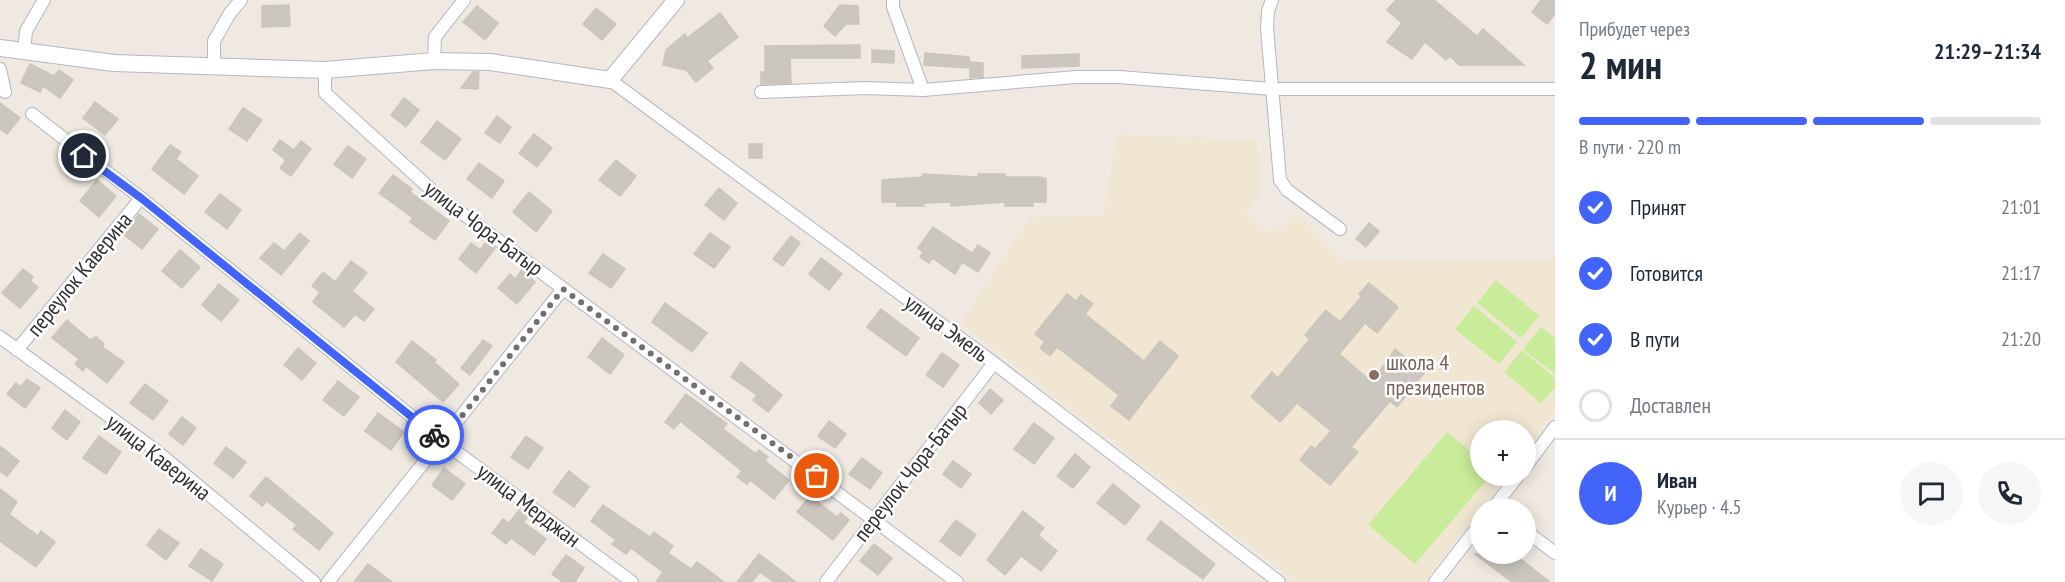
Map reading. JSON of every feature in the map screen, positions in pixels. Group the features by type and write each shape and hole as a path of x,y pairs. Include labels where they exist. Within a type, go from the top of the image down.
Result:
{"street":[{"path":"24,51 26,30 44,0"},
{"path":"214,67 214,41 230,13 241,0"},
{"path":"434,61 435,37 464,0"},
{"path":"5,92 0,67 1,48 114,63 214,67 325,70 434,61 490,62 610,80 676,0"},
{"path":"893,0 892,7 923,90"},
{"path":"1272,0 1268,11 1267,28 1280,180 1287,190 1340,229"},
{"name":"улица Чора-Батыр","path":"325,70 325,93 435,193 957,582"},
{"path":"761,92 865,88 923,90 1076,77 1119,77 1272,89 1555,89"},
{"name":"улица Эмель","path":"610,80 994,363 1279,582"},
{"name":"улица Мерджан","path":"32,114 141,198 442,441 632,582"},
{"name":"переулок Каверина","path":"17,350 141,198"},
{"path":"328,582 563,289"},
{"name":"улица Каверина","path":"0,337 154,449 314,582"},
{"name":"переулок Чора-Батыр","path":"826,582 994,363"},
{"path":"1536,453 1555,427"},
{"path":"1435,582 1470,537"},
{"path":"1536,539 1555,553"}],"shaded area":[{"name":"школа 4 президентов","path":"1117,134 1257,141 1260,195 1245,213 1267,232 1282,229 1297,214 1341,260 1555,259 1555,411 1536,437 1536,420 1470,420 1470,486 1498,486 1489,498 1470,498 1470,523 1425,582 1297,582 1131,457 961,323 1030,217 1104,215"}],"green space":[{"path":"1496,280 1539,316 1521,338 1477,303"},
{"path":"1474,306 1517,342 1499,364 1455,329"},
{"path":"1541,327 1555,338 1555,374 1523,349"},
{"path":"1522,350 1555,378 1555,387 1541,403 1504,372"},
{"path":"1447,432 1470,451 1470,486 1481,486 1415,564 1368,525"}],"building":[{"path":"1396,0 1434,0 1477,36 1483,29 1524,65 1459,65 1450,56 1446,60 1425,42 1412,59 1387,42 1402,23 1387,10"},
{"path":"1541,0 1555,0 1555,14 1547,24 1532,12"},
{"path":"289,5 290,26 262,27 262,6"},
{"path":"840,5 858,6 859,24 846,24 835,36 824,26"},
{"path":"477,6 498,23 485,40 463,22"},
{"path":"596,8 616,24 602,40 583,24"},
{"path":"720,13 738,37 707,61 713,68 696,82 686,70 663,65 666,50 685,34 687,38"},
{"path":"860,45 860,58 790,58 791,83 761,84 761,72 765,72 765,46"},
{"path":"872,50 894,51 894,63 872,62"},
{"path":"925,53 969,57 970,68 924,65"},
{"path":"1079,54 1079,66 1022,68 1022,56"},
{"path":"970,62 983,63 983,77 970,78"},
{"path":"30,64 54,76 59,70 73,80 60,98 43,86 40,92 21,83"},
{"path":"473,72 479,72 478,89 461,88"},
{"path":"404,98 419,110 406,127 391,115"},
{"path":"95,102 118,119 105,135 83,118"},
{"path":"0,103 20,118 7,134 0,129"},
{"path":"243,108 262,120 247,141 229,129"},
{"path":"497,116 511,127 500,143 485,133"},
{"path":"437,121 461,139 445,160 421,142"},
{"path":"534,134 552,148 537,167 519,153"},
{"path":"280,140 294,150 301,141 311,149 291,176 280,168 286,160 273,150"},
{"path":"749,144 762,144 762,158 749,158"},
{"path":"170,145 181,152 176,159 198,176 184,194 152,169"},
{"path":"348,146 366,159 352,178 334,164"},
{"path":"616,160 636,176 620,196 599,180"},
{"path":"479,163 504,181 492,198 467,179"},
{"path":"923,174 978,177 978,174 1005,174 1005,177 1040,177 1046,179 1046,202 1033,202 1033,206 1005,206 1005,202 951,206 951,202 924,203 924,206 897,206 897,202 882,202 882,180 923,177"},
{"path":"393,175 412,189 410,192 449,221 435,240 410,222 413,218 379,193"},
{"path":"97,180 116,196 99,217 80,201"},
{"path":"719,188 737,203 724,220 705,205"},
{"path":"529,192 552,211 536,232 513,212"},
{"path":"220,194 241,210 227,229 205,212"},
{"path":"139,214 158,229 142,249 123,234"},
{"path":"1369,223 1379,231 1366,247 1356,239"},
{"path":"933,227 972,253 978,245 990,253 978,272 962,262 955,274 932,258 929,263 920,257 923,252 918,248"},
{"path":"300,233 309,241 281,275 260,258 274,243 284,251"},
{"path":"710,233 730,247 714,268 694,254"},
{"path":"791,236 800,243 783,266 773,259"},
{"path":"486,242 495,248 476,273 459,259 471,243 480,250"},
{"path":"180,250 200,267 182,288 162,271"},
{"path":"603,254 625,269 611,288 589,273"},
{"path":"821,258 842,274 829,290 809,274"},
{"path":"351,261 367,273 352,291 374,309 364,321 355,314 344,327 313,302 320,292 312,286 323,272 335,282"},
{"path":"23,269 33,277 30,281 38,287 20,308 2,293"},
{"path":"522,270 535,282 517,304 498,288 510,274 515,279"},
{"path":"1369,283 1398,307 1377,333 1365,323 1339,354 1372,382 1395,349 1424,373 1397,407 1390,401 1351,447 1358,452 1330,485 1300,460 1311,446 1315,449 1331,431 1297,403 1280,422 1251,397 1272,372 1278,378 1310,339 1305,335 1326,310 1340,322 1362,296 1359,294"},
{"path":"219,284 239,300 221,321 202,305"},
{"path":"1067,294 1076,301 1081,295 1093,304 1085,314 1144,361 1160,341 1178,356 1129,420 1111,406 1119,395 1057,347 1050,356 1040,348 1045,342 1035,334"},
{"path":"665,303 707,333 692,352 652,322"},
{"path":"881,309 919,338 906,356 867,327"},
{"path":"67,320 90,340 96,337 104,344 102,347 124,362 107,383 86,366 83,371 75,364 79,359 52,338"},
{"path":"602,338 624,355 610,374 588,357"},
{"path":"483,340 492,346 470,375 461,368"},
{"path":"412,341 436,360 434,362 459,384 443,402 396,362"},
{"path":"298,348 316,363 302,380 284,365"},
{"path":"942,353 959,365 943,387 926,375"},
{"path":"741,362 782,395 768,412 753,400 757,395 731,377"},
{"path":"27,379 40,388 25,408 7,394 16,383 21,387"},
{"path":"338,381 359,397 344,416 323,400"},
{"path":"145,384 168,401 153,420 130,403"},
{"path":"990,389 1003,400 991,414 979,403"},
{"path":"686,394 727,424 723,429 756,454 759,450 768,457 765,461 789,480 774,499 750,480 747,484 737,477 742,471 680,421 674,429 665,422"},
{"path":"65,410 80,422 67,440 52,428"},
{"path":"378,413 404,432 391,450 365,431"},
{"path":"182,417 196,428 183,445 169,434"},
{"path":"829,421 846,434 835,448 818,436"},
{"path":"1034,423 1054,438 1034,464 1014,449"},
{"path":"99,436 121,452 106,474 83,458"},
{"path":"526,436 543,448 528,469 511,457"},
{"path":"0,446 19,461 7,476 0,471"},
{"path":"226,447 246,462 233,478 214,463"},
{"path":"1075,454 1090,467 1073,488 1057,476"},
{"path":"862,458 882,473 870,489 849,474"},
{"path":"953,461 971,474 961,488 943,474"},
{"path":"444,468 465,484 452,500 432,485"},
{"path":"569,471 589,487 574,507 553,492"},
{"path":"266,477 333,533 319,550 293,529 297,525 267,501 262,506 250,496"},
{"path":"1113,484 1140,506 1125,525 1097,503"},
{"path":"0,489 17,502 9,514 38,536 41,531 55,542 36,567 0,541"},
{"path":"810,496 837,517 841,513 849,520 833,540 797,512"},
{"path":"603,505 650,537 654,532 673,546 668,553 691,569 697,562 724,582 656,582 663,572 631,548 626,554 612,544 616,540 591,521"},
{"path":"519,510 528,517 523,522 546,539 534,555 511,538 506,544 492,533 503,519 509,523"},
{"path":"1023,511 1044,528 1038,535 1057,551 1041,571 1021,556 1005,575 987,560"},
{"path":"956,520 976,535 960,556 940,541"},
{"path":"1161,521 1215,564 1203,579 1147,539"},
{"path":"159,529 179,543 166,560 147,545"},
{"path":"874,544 892,558 878,575 860,561"},
{"path":"201,549 223,564 212,581 189,566"},
{"path":"759,554 796,582 774,582 760,572 752,582 737,582"},
{"path":"566,555 584,568 575,582 563,582 552,574"},
{"path":"368,564 392,582 354,582"},
{"path":"1488,564 1527,564 1550,582 1512,582"}],"way so far":[{"path":"434,435 442,441 563,289 817,476"}],"place":[{"name":"школа 4 президентов","path":"1374,375"}],"route":[{"path":"84,156 141,198 434,435"}]}
